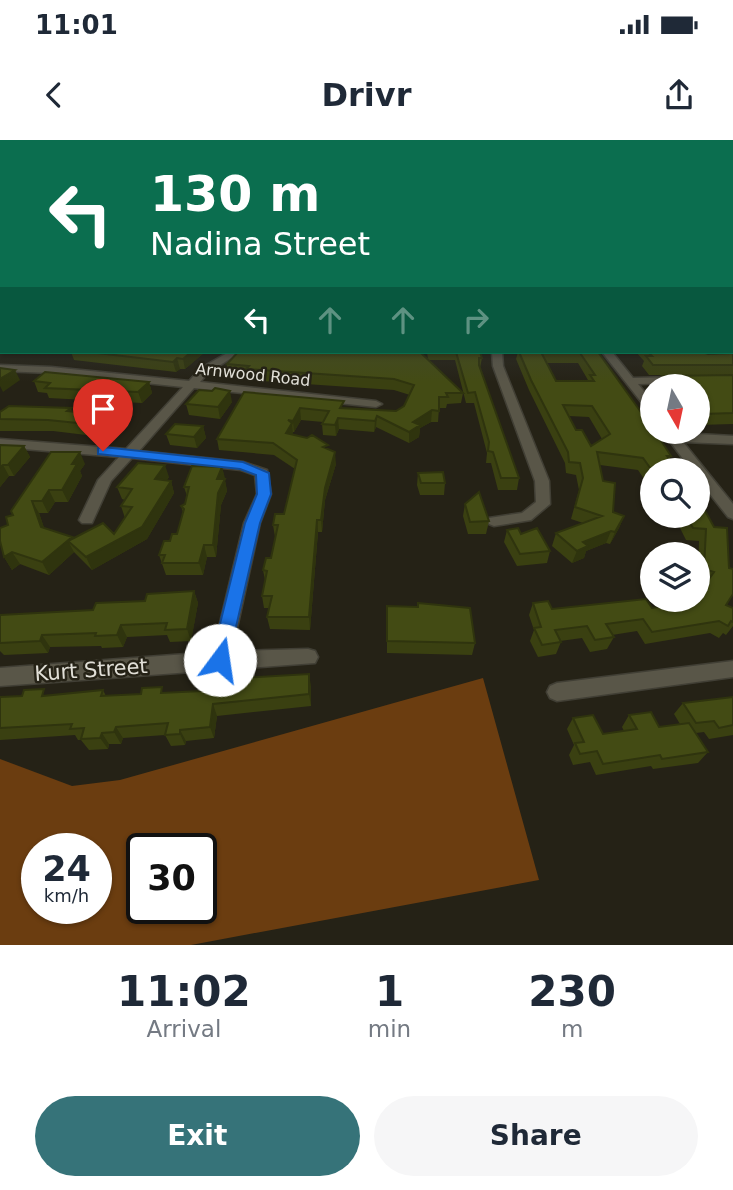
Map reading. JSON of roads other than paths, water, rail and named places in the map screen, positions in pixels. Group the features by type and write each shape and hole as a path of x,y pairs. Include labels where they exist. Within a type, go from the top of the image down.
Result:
{"street":[{"path":"87,520 105,480 205,370 233,354"},
{"path":"494,521 526,517 543,504 542,481 498,366 496,354"},
{"path":"609,354 640,394"},
{"name":"Arnwood Road","path":"0,368 51,370 376,404"},
{"path":"630,381 640,381"},
{"path":"710,438 733,440"},
{"path":"0,443 48,444 243,466 262,473 264,494 252,523 220,660"},
{"path":"679,444 733,514"},
{"name":"Kurt Street","path":"0,677 220,660 308,657"},
{"path":"557,692 733,668"}]}
